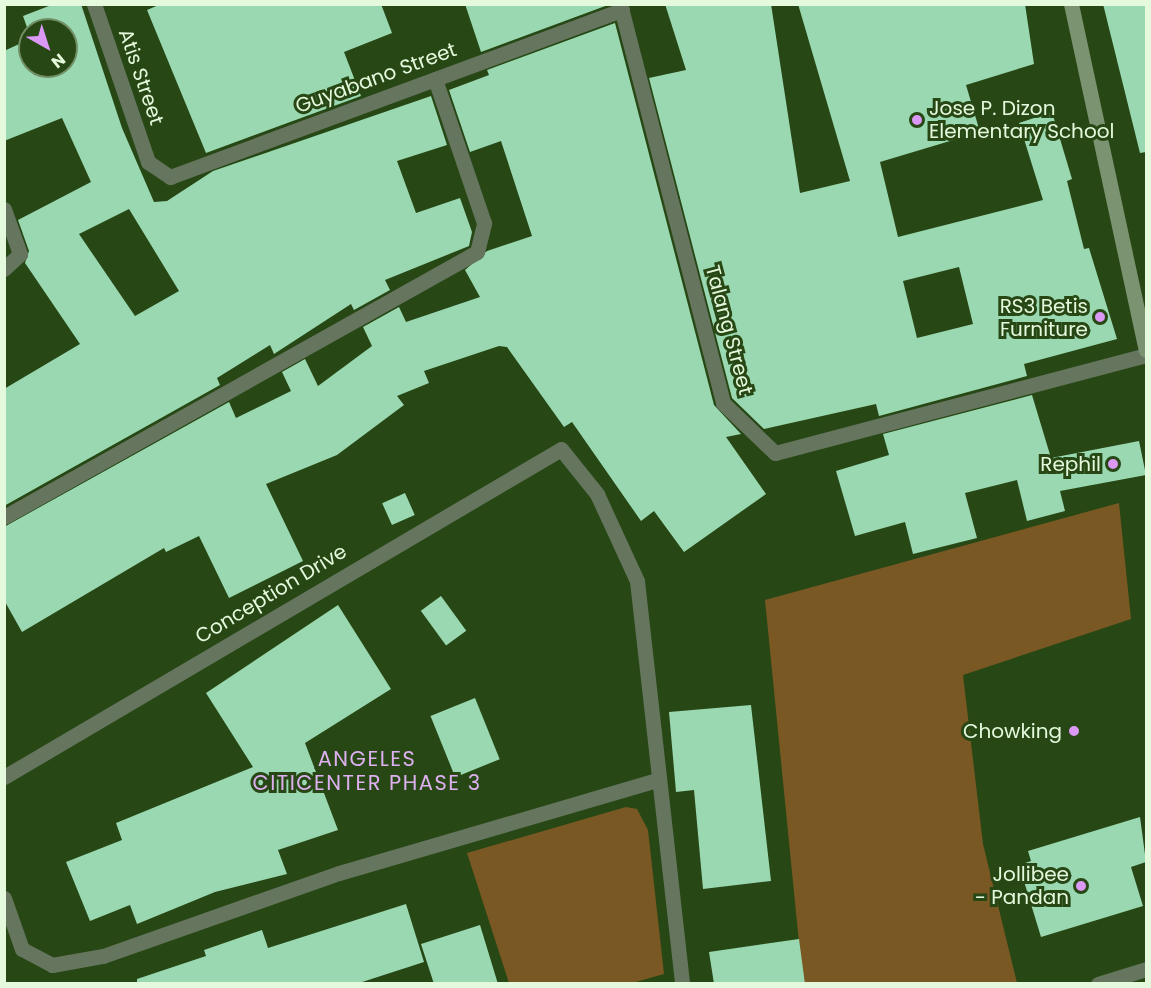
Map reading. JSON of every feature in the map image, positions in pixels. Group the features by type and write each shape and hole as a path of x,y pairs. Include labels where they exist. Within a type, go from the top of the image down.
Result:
{"main road":[{"path":"1071,4 1146,350"}],"street":[{"name":"Atis Street","path":"100,6 148,162"},
{"name":"Guyabano Street","path":"148,162 159,173 179,175 621,8"},
{"name":"Talang Street","path":"621,8 723,403 775,453 1146,355"},
{"path":"4,517 477,252 484,223 435,80"},
{"path":"4,269 20,254 6,213"},
{"name":"Conception Drive","path":"4,777 561,449 597,494 637,581 658,780"},
{"path":"4,898 22,949 52,965 103,956 339,873 658,780 682,984"},
{"path":"1098,984 1146,969"}],"shaded area":[{"path":"1119,503 1131,619 963,675 983,844 1017,983 803,983 765,600"},
{"path":"626,807 637,809 648,830 664,974 632,983 509,983 467,853"}],"building":[{"path":"54,4 81,4 122,128 154,202 167,201 213,171 431,96 447,145 397,161 416,213 460,198 472,232 469,246 385,280 390,290 354,310 351,304 274,354 270,345 217,378 220,385 4,506 4,389 80,344 25,263 29,251 18,220 91,182 62,118 4,141 4,51 18,45 18,78 78,78 78,18 24,18 23,16","holes":["129,209 179,291 135,316 79,234"]},
{"path":"161,4 381,4 392,33 344,52 361,96 206,153 147,10"},
{"path":"465,4 607,4 608,5 481,52"},
{"path":"665,4 771,4 800,193 850,181 798,4 1025,4 1034,64 966,85 980,132 880,162 898,237 1043,200 1019,123 1052,112 1072,179 1067,181 1084,249 1089,248 1117,339 1024,364 1027,376 879,416 876,404 764,429 732,398 649,78 686,70","holes":["959,267 973,324 917,338 903,281"]},
{"path":"1103,4 1146,4 1146,152 1140,153"},
{"path":"615,23 714,405 741,434 726,437 766,494 684,552 654,511 641,521 572,422 564,427 507,347 499,346 424,371 429,383 397,396 404,405 337,455 266,484 303,561 229,598 199,536 166,552 164,548 22,632 4,600 4,527 229,402 236,418 291,391 282,372 305,359 318,386 372,346 363,327 399,307 406,322 480,297 465,270 487,251 532,236 501,141 470,152 449,90 489,75 487,70"},
{"path":"1032,395 1051,458 1139,441 1146,475 1060,491 1065,511 1027,521 1017,480 965,493 977,538 913,554 905,522 855,536 836,471 889,455 883,434"},
{"path":"405,493 415,515 392,525 382,503"},
{"path":"441,596 466,631 446,645 421,611"},
{"path":"338,605 391,689 305,743 338,830 278,850 287,874 215,892 137,924 130,905 90,921 66,862 122,840 116,823 253,767 206,693"},
{"path":"475,698 500,759 455,777 430,716"},
{"path":"751,705 771,881 703,889 694,790 676,792 669,712"},
{"name":"Jollibee - Pandan","path":"1140,817 1146,862 1131,867 1143,906 1041,937 1019,865 1031,861 1028,851"},
{"path":"406,904 424,962 356,984 137,984 137,979 206,956 204,950 262,930 268,948"},
{"path":"480,925 498,984 434,984 421,944"},
{"path":"799,939 805,984 714,984 709,952"}],"place":[{"name":"Jose P. Dizon Elementary School","path":"917,120"},
{"name":"RS3 Betis Furniture","path":"1100,317"},
{"name":"Rephil","path":"1113,464"},
{"name":"Chowking","path":"1074,731"},
{"name":"Jollibee - Pandan","path":"1081,886"}],"district":[{"name":"ANGELES CITICENTER PHASE 3","path":"367,771"}]}
